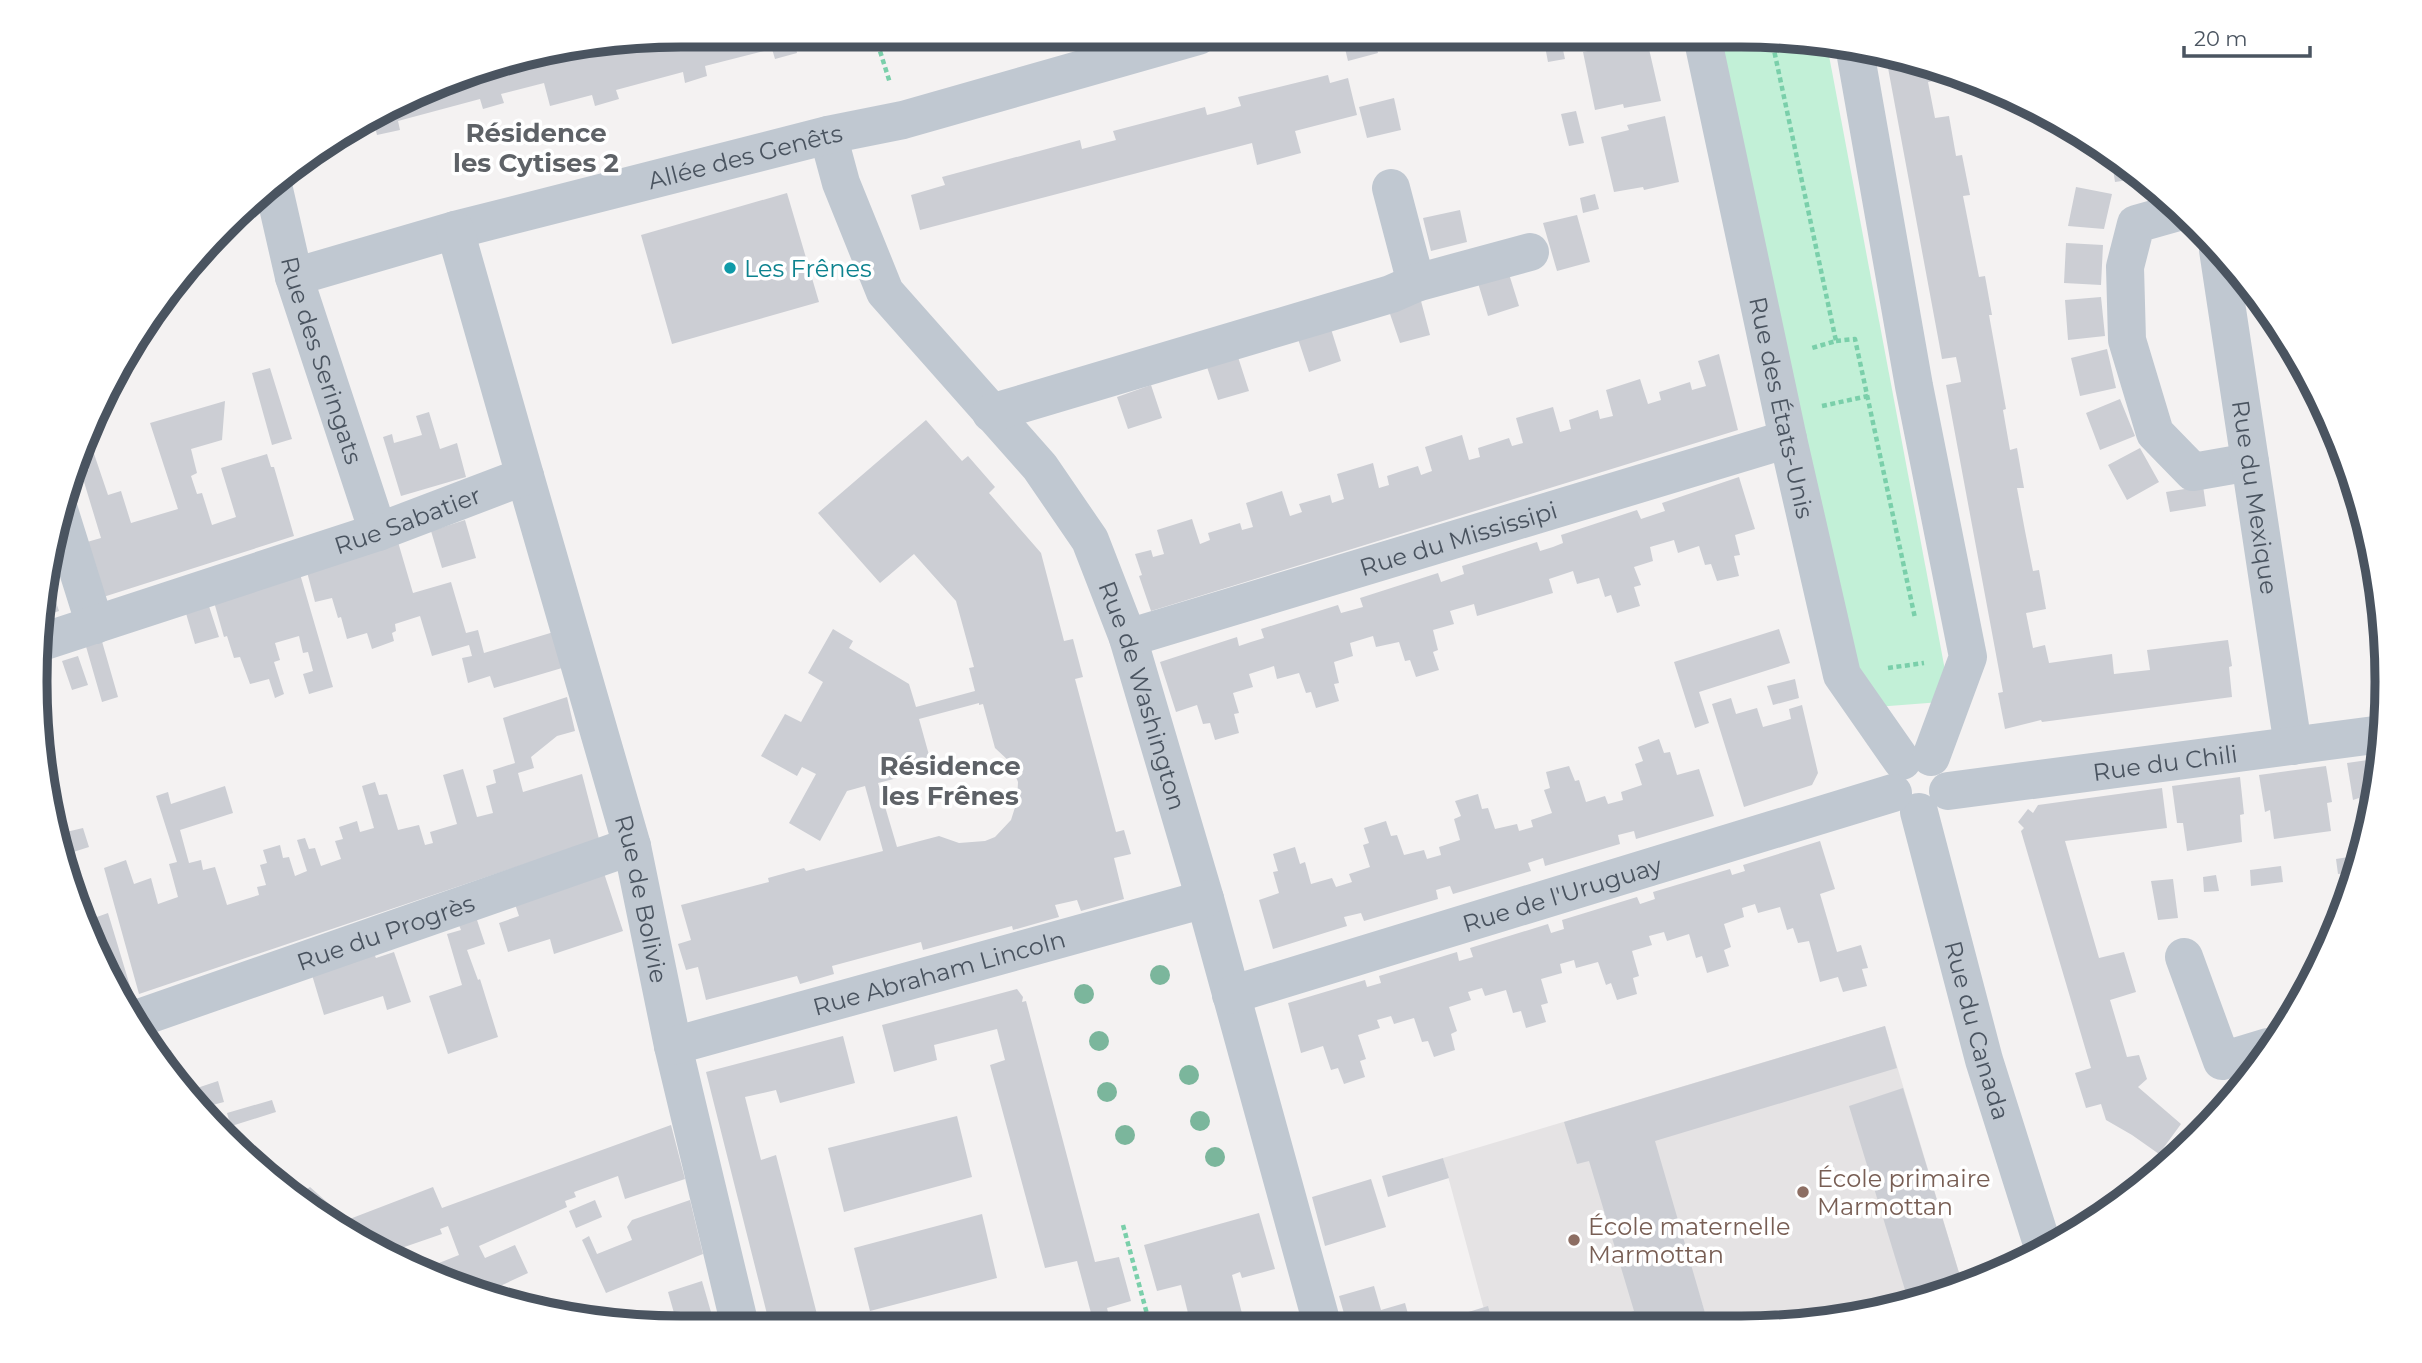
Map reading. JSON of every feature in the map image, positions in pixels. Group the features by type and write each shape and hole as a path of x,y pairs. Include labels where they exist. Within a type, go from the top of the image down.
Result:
{"street":[{"name":"Allée des Genêts","path":"294,277 455,230 828,135 902,120 1159,47"},
{"name":"Rue des États-Unis","path":"1704,47 1842,675 1919,783"},
{"path":"1856,58 1914,386 1968,657 1919,783"},
{"name":"Rue de Washington","path":"828,135 841,183 885,292 1040,467 1090,540 1128,638 1205,899 1320,1316"},
{"path":"1391,188 1416,284"},
{"name":"Rue des Seringats","path":"275,195 294,277 378,532"},
{"path":"2169,214 2136,223 2125,267 2127,340 2155,433 2193,472 2250,462"},
{"path":"455,230 525,476"},
{"path":"991,413 1530,252"},
{"name":"Rue du Mexique","path":"2221,267 2293,746"},
{"name":"Rue du Mississipi","path":"1128,638 1786,427"},
{"name":"Rue Sabatier","path":"49,639 378,532 525,476"},
{"name":"Rue de Bolivie","path":"525,476 632,846 673,1046 738,1316"},
{"path":"66,531 95,625"},
{"name":"Rue du Chili","path":"1919,783 2293,746 2372,735"},
{"name":"Rue de l'Uruguay","path":"1231,995 1919,783"},
{"name":"Rue du Canada","path":"1919,783 1984,1060 2041,1240"},
{"name":"Rue du Progrès","path":"143,1016 632,846"},
{"name":"Rue Abraham Lincoln","path":"673,1046 1205,899"},
{"path":"2184,957 2222,1061 2256,1051"}],"path":[{"path":"1774,49 1836,341"},
{"path":"1814,359 1811,347 1855,340 1916,623"},
{"path":"1786,427 1826,405 1914,386"},
{"path":"1823,393 1829,418"},
{"path":"1922,650 1925,663"},
{"path":"1842,675 1968,657"},
{"path":"1123,1225 1147,1314"},
{"path":"1147,1314 1154,1316"}],"shaded area":[{"name":"École primaire Marmottan","path":"1885,1026 1960,1276 1864,1304 1782,1314 1706,1316 1697,1287 1705,1316 1486,1316 1443,1158"}],"green space":[{"path":"1709,47 1782,49 1829,54 1948,686 1941,702 1876,707 1847,662"}],"building":[{"path":"682,47 796,47 797,53 775,59 772,49 705,66 707,76 685,83 683,72 616,90 619,99 595,106 592,95 550,106 544,83 501,94 504,103 483,109 480,99 398,121 400,130 377,135 375,127 439,96 478,81 558,59"},
{"path":"1345,47 1376,47 1378,53 1348,61"},
{"path":"1545,47 1562,47 1565,59 1548,62"},
{"path":"1608,47 1649,47 1661,101 1624,108 1623,104 1595,110 1583,52"},
{"path":"1887,65 1941,80 1928,82 1935,118 1949,116 1956,156 1962,155 1970,195 1963,196 1979,277 1985,276 2010,450 2017,448 2024,488 2017,488 2033,571 2039,570 2046,609 2026,613 2033,648 2045,645 2049,663 2112,654 2114,674 2150,670 2147,650 2228,640 2232,666 2229,667 2232,697 2042,722 2041,720 2005,729 1998,693 2003,692 1946,385 1961,382 1960,376 1956,357 1942,359"},
{"path":"1328,75 1330,83 1348,78 1357,115 1295,131 1301,153 1257,165 1252,143 920,230 911,195 945,185 942,177 1080,140 1082,149 1116,140 1113,131 1205,107 1207,115 1223,111 1241,106 1238,97"},
{"path":"1394,98 1401,130 1367,138 1359,107"},
{"path":"1576,111 1584,143 1569,146 1561,114"},
{"path":"1665,116 1679,182 1644,190 1643,187 1614,192 1601,137 1629,130 1627,125"},
{"path":"2113,168 2129,180 2115,182"},
{"path":"2076,187 2112,194 2104,229 2068,226"},
{"name":"Les Frênes","path":"787,193 819,302 672,344 641,235"},
{"path":"1595,194 1599,209 1583,213 1580,198"},
{"path":"1460,210 1467,242 1431,251 1423,218"},
{"path":"1577,215 1590,262 1557,271 1543,223"},
{"path":"2066,243 2103,245 2101,285 2064,283"},
{"path":"1509,274 1519,306 1488,316 1478,283"},
{"path":"2101,297 2105,336 2068,340 2065,300"},
{"path":"1421,301 1430,335 1400,343 1389,311"},
{"path":"1331,329 1341,361 1309,372 1298,339"},
{"path":"2107,349 2116,388 2080,396 2071,358"},
{"path":"1719,354 1738,430 1151,611 1135,554 1151,550 1153,557 1164,554 1157,530 1192,519 1200,544 1210,540 1208,533 1240,523 1242,530 1253,527 1246,503 1282,491 1290,516 1302,512 1299,504 1330,495 1332,503 1344,499 1337,474 1373,463 1379,488 1389,485 1387,476 1402,471 1418,466 1421,475 1432,471 1425,447 1462,435 1469,460 1480,457 1478,448 1509,438 1512,446 1523,443 1516,418 1553,407 1560,432 1571,429 1569,420 1598,410 1600,419 1613,416 1606,390 1640,379 1648,404 1661,400 1659,392 1690,382 1692,390 1706,386 1698,361"},
{"path":"1238,357 1249,391 1218,400 1207,367"},
{"path":"270,368 292,439 272,445 252,373"},
{"path":"1151,385 1162,418 1128,429 1117,397"},
{"path":"2120,399 2135,436 2100,450 2086,413"},
{"path":"225,401 222,440 191,449 197,473 191,476 197,494 202,493 212,525 236,517 221,468 267,454 271,467 274,467 294,536 97,599 80,544 101,538 82,475 84,471 89,470 87,463 92,449 108,495 121,491 131,523 178,509 150,423"},
{"path":"429,412 440,449 457,443 466,477 401,496 383,437 392,434 394,443 422,435 416,416"},
{"path":"926,420 962,461 968,456 995,487 989,493 1041,553 1064,641 1073,639 1083,677 1075,679 1116,832 1124,830 1131,854 1114,858 1124,899 1081,911 1077,900 1055,905 1059,917 1013,930 1012,926 923,950 921,942 832,966 834,974 800,984 797,976 706,1000 698,967 686,970 678,944 691,940 681,905 769,882 768,878 804,868 806,871 883,851 865,786 847,791 820,841 789,823 816,774 802,767 797,776 761,756 785,714 801,722 823,682 808,673 833,629 853,641 849,648 909,684 916,707 975,691 969,668 974,667 956,601 914,554 880,583 818,513","holes":["983,704 995,748 1010,762 1018,782 1017,801 1011,820 995,837 985,841 959,843 939,836 897,847 878,783 917,773 929,755 919,719"]},
{"path":"2140,448 2159,482 2127,500 2108,465"},
{"path":"1739,477 1755,529 1735,535 1740,555 1734,556 1739,576 1717,581 1711,564 1705,565 1699,546 1678,553 1674,540 1650,547 1653,561 1634,567 1641,585 1634,587 1640,606 1617,613 1611,595 1605,597 1599,578 1577,584 1573,571 1549,579 1553,593 1477,616 1474,604 1450,611 1454,624 1433,630 1438,650 1433,652 1439,670 1416,677 1410,660 1405,661 1399,642 1376,647 1373,636 1350,643 1353,656 1334,662 1339,683 1334,684 1339,701 1316,708 1311,692 1306,693 1299,673 1277,679 1274,666 1249,674 1253,687 1233,693 1239,713 1234,714 1239,733 1215,740 1210,723 1203,724 1197,705 1176,712 1160,662 1237,637 1239,646 1264,638 1261,629 1338,605 1341,613 1363,607 1360,598 1438,573 1441,582 1464,574 1462,566 1537,542 1540,551 1553,547 1563,543 1561,535 1637,510 1641,519 1665,511 1662,503"},
{"path":"2203,486 2206,506 2170,512 2166,492"},
{"path":"465,520 476,558 442,568 431,531"},
{"path":"398,542 413,593 451,582 466,633 478,630 484,653 557,631 562,668 494,688 490,676 468,683 462,658 472,656 469,645 432,656 420,616 395,624 396,631 392,633 394,641 372,649 367,633 347,639 332,598 315,602 307,572"},
{"path":"300,574 333,687 309,694 303,674 313,671 308,652 303,653 299,636 275,643 280,660 274,662 284,694 275,698 269,679 250,684 240,657 234,658 227,636 224,637 214,602"},
{"path":"54,595 59,611 52,613"},
{"path":"208,603 219,637 195,644 185,610"},
{"path":"1779,629 1790,663 1699,692 1709,723 1695,728 1674,662"},
{"path":"101,638 118,697 102,702 85,643"},
{"path":"78,656 88,685 72,690 62,661"},
{"path":"1795,679 1799,698 1773,705 1767,686"},
{"path":"567,697 575,731 557,736 531,757 534,768 518,773 523,792 582,774 599,839 139,994 104,868 126,860 134,884 151,878 158,904 178,897 169,864 177,862 156,796 168,792 171,804 225,786 233,813 180,830 189,863 201,860 203,870 215,867 227,905 259,895 257,887 266,885 260,865 267,863 263,850 280,845 283,858 289,857 295,876 307,871 297,840 305,838 309,849 315,848 321,866 341,859 335,841 343,839 339,827 357,821 360,832 374,828 362,786 375,782 379,795 387,794 398,830 419,825 425,845 433,843 430,832 457,824 443,775 463,769 477,817 493,813 486,786 496,783 493,770 515,763 503,718"},
{"path":"1731,698 1736,714 1757,708 1763,727 1791,719 1789,709 1802,705 1818,773 1812,785 1744,807 1712,704"},
{"path":"1659,739 1664,753 1670,752 1677,775 1699,769 1714,816 1636,839 1634,831 1618,835 1620,844 1545,866 1543,858 1528,863 1531,871 1453,894 1450,886 1436,890 1438,899 1364,921 1361,913 1344,917 1347,926 1273,949 1259,900 1279,893 1273,872 1278,871 1273,854 1295,847 1300,864 1305,862 1311,884 1332,878 1336,887 1352,882 1349,874 1370,867 1363,845 1369,843 1364,828 1386,821 1391,836 1397,835 1404,855 1424,850 1427,859 1441,855 1439,847 1460,840 1454,819 1461,816 1455,801 1478,794 1482,809 1488,808 1495,829 1517,824 1519,831 1533,827 1531,820 1552,813 1544,790 1550,788 1546,772 1569,766 1575,781 1579,780 1586,802 1605,796 1608,804 1623,800 1621,792 1642,785 1635,764 1643,761 1638,747"},
{"path":"2369,760 2361,814 2359,798 2353,800 2347,763"},
{"path":"2326,766 2332,802 2327,803 2331,831 2274,839 2270,810 2265,812 2259,775"},
{"path":"2240,777 2244,814 2240,815 2242,842 2187,851 2183,823 2177,823 2172,786"},
{"path":"2162,788 2167,828 2065,841 2099,958 2124,952 2136,992 2110,1000 2127,1057 2139,1055 2147,1079 2138,1087 2181,1124 2159,1154 2106,1120 2101,1104 2086,1108 2075,1073 2091,1068 2021,831 2024,828 2018,822 2028,809 2033,813 2038,805"},
{"path":"83,828 89,847 71,853 66,832"},
{"path":"1820,841 1835,889 1820,894 1837,952 1861,945 1868,968 1862,969 1867,986 1843,992 1838,977 1820,982 1809,941 1798,943 1793,928 1787,930 1780,907 1758,913 1755,904 1742,908 1744,917 1724,924 1731,947 1724,950 1729,966 1707,973 1702,956 1696,958 1689,934 1667,941 1664,932 1649,936 1652,945 1632,951 1639,976 1633,978 1637,994 1617,1000 1611,983 1606,985 1598,962 1576,968 1574,960 1560,964 1562,973 1541,979 1548,1003 1541,1005 1546,1022 1526,1028 1521,1011 1513,1013 1506,990 1485,996 1482,988 1468,992 1471,1000 1449,1007 1457,1031 1451,1034 1455,1050 1434,1057 1428,1041 1422,1042 1414,1018 1394,1024 1391,1016 1377,1020 1380,1028 1358,1035 1366,1059 1360,1061 1365,1077 1344,1084 1338,1068 1331,1070 1323,1046 1301,1053 1288,1003 1365,980 1367,987 1381,983 1379,976 1457,952 1459,961 1473,957 1470,948 1548,924 1551,933 1564,929 1562,920 1637,897 1640,904 1655,899 1653,892 1730,869 1732,875 1745,871 1743,865"},
{"path":"2350,857 2345,873 2338,874 2336,859"},
{"path":"2281,866 2283,882 2251,886 2250,870"},
{"path":"603,870 623,931 554,954 550,939 508,952 499,923 519,916 514,901"},
{"path":"2216,875 2219,891 2204,892 2203,877"},
{"path":"2173,879 2178,918 2158,920 2151,881"},
{"path":"108,913 133,996 131,997 113,962 94,918"},
{"path":"475,914 485,944 467,950 478,980 480,979 498,1037 448,1054 429,996 462,985 447,934 461,930 457,920"},
{"path":"394,952 411,1002 387,1010 383,996 324,1015 312,975 374,954 376,958"},
{"path":"1017,989 1023,997 1022,1002 1026,1001 1095,1262 1119,1257 1131,1301 1107,1308 1109,1316 1081,1316 1091,1313 1077,1261 1045,1268 990,1065 1005,1060 997,1029 934,1045 937,1060 894,1072 882,1025"},
{"path":"1885,1026 1897,1068 1655,1141 1706,1316 1618,1316 1634,1311 1589,1161 1577,1164 1564,1122"},
{"path":"843,1036 855,1083 780,1103 776,1090 745,1097 761,1160 776,1155 817,1316 767,1316 706,1072"},
{"path":"171,1050 175,1063 166,1052"},
{"path":"218,1081 224,1102 210,1106 195,1089"},
{"path":"1903,1088 1960,1276 1906,1294 1849,1106"},
{"path":"272,1100 276,1112 230,1127 225,1121 229,1120 227,1113"},
{"path":"957,1116 972,1177 844,1212 828,1148"},
{"path":"671,1125 685,1179 625,1199 618,1176 574,1192 576,1197 565,1201 567,1207 479,1246 485,1258 515,1245 528,1273 499,1288 441,1268 439,1263 459,1255 448,1226 440,1229 442,1234 399,1249 364,1231 329,1209 304,1191 310,1187 347,1220 433,1187 442,1208"},
{"path":"1443,1158 1449,1178 1388,1197 1382,1176"},
{"path":"1371,1179 1386,1227 1325,1246 1312,1197"},
{"path":"595,1200 602,1217 576,1228 569,1211"},
{"path":"690,1200 703,1254 606,1293 582,1240 589,1236 597,1254 632,1240 627,1227 632,1220"},
{"path":"1259,1213 1275,1269 1242,1278 1240,1272 1232,1275 1243,1316 1189,1316 1181,1285 1157,1291 1144,1245"},
{"path":"982,1214 997,1278 870,1311 854,1248"},
{"path":"702,1281 712,1316 675,1316 668,1292"},
{"path":"1374,1286 1381,1310 1405,1303 1409,1316 1345,1316 1339,1296"},
{"path":"1488,1306 1491,1316 1455,1316"}],"place":[{"name":"Les Frênes","path":"730,268"},
{"name":"École primaire Marmottan","path":"1803,1192"},
{"name":"École maternelle Marmottan","path":"1574,1240"}],"district":[{"name":"Résidence les Cytises 2","path":"536,148"},
{"name":"Résidence les Frênes","path":"950,781"}]}
